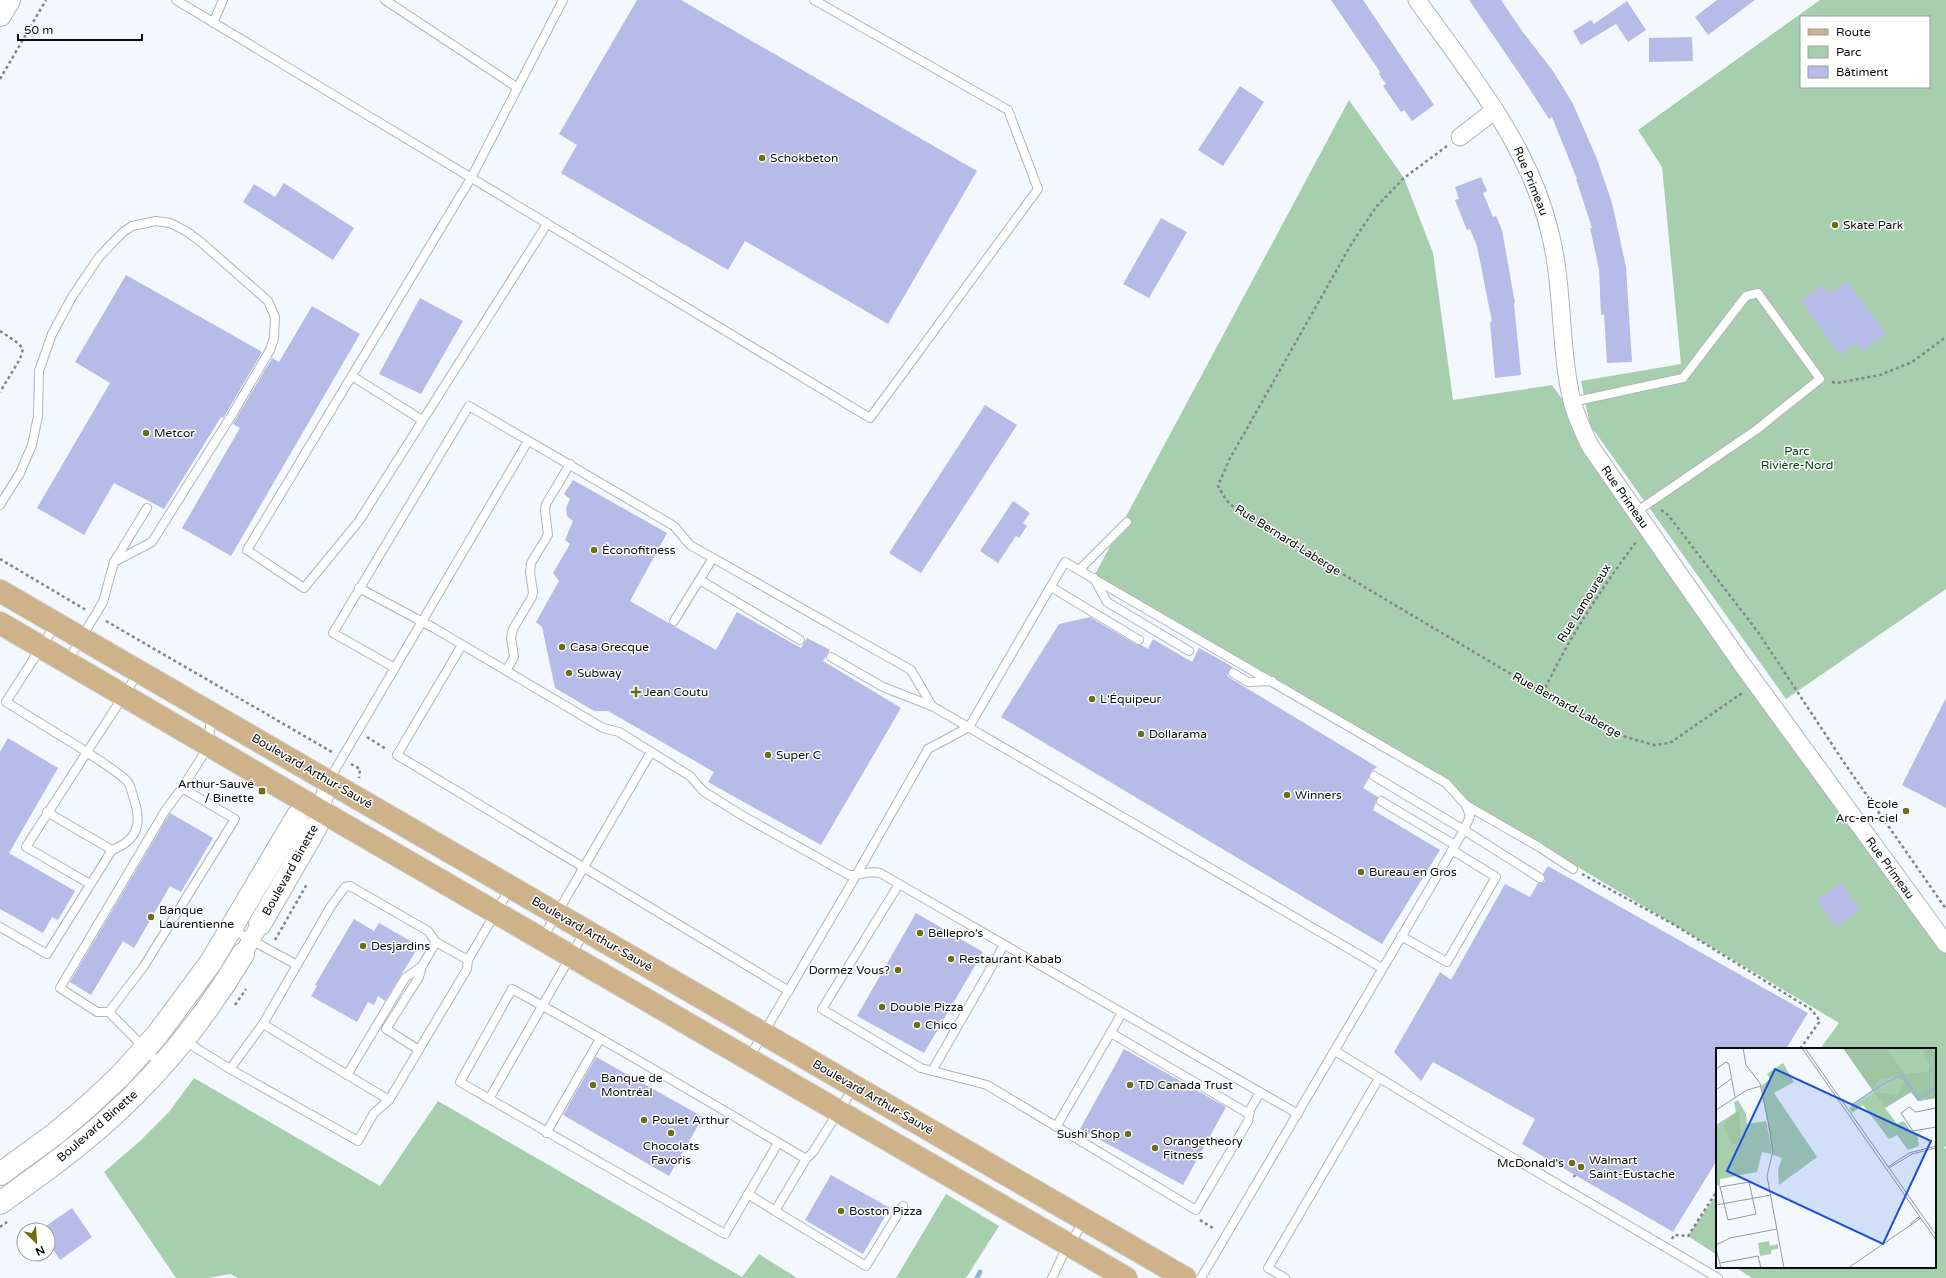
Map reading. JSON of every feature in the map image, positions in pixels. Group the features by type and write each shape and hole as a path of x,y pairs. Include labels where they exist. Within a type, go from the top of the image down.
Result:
{"main road":[{"name":"Boulevard Arthur-Sauvé","path":"0,591 1185,1278"},
{"path":"0,623 209,746 310,815 496,912 1126,1278"}],"street":[{"path":"0,15 9,0"},
{"name":"Rue Primeau","path":"1418,0 1516,142 1528,168 1550,233 1557,271 1568,379 1572,402 1579,423 1590,446 1755,683 1946,944"},
{"path":"1460,137 1495,110"},
{"name":"Boulevard Binette","path":"0,1202 59,1160 101,1126 162,1066 184,1040 213,1001 252,940 310,815 329,781"},
{"name":"Boulevard Binette","path":"0,1174 55,1134 82,1111 105,1091 145,1049 197,983 230,929 310,815"}],"lane":[{"path":"176,0 870,418 1038,189 1008,110 814,0"},
{"path":"213,23 223,0"},
{"path":"385,0 518,88"},
{"path":"547,224 359,521 304,588 247,550 471,178 563,0"},
{"path":"0,505 20,473 32,445 38,416 39,371 52,334 76,291 99,257 123,232 132,226 156,221 170,223 186,231 202,243 268,301 274,317 274,338 270,350 233,413 152,542 114,562"},
{"path":"1572,402 1682,378 1746,296 1758,293 1820,379 1756,430 1636,512"},
{"path":"352,376 422,420"},
{"path":"395,668 333,633 469,406 528,442 570,464 674,526 690,545 911,670 932,706"},
{"path":"329,781 528,442"},
{"path":"506,671 514,657 511,638 513,629 533,592 530,572 531,563 548,535 545,510 547,501 570,464"},
{"path":"67,662 103,602 114,562 147,508"},
{"path":"1079,570 1127,522"},
{"path":"674,621 713,558"},
{"path":"749,1059 928,749 969,728 1065,562 1274,681 1446,783 1466,805 1539,847 1573,869"},
{"path":"1093,578 1107,602 1189,652"},
{"path":"700,580 800,640"},
{"path":"1050,587 1140,640"},
{"path":"359,588 462,645 602,728 619,732 690,776 703,791 743,816 845,873 856,875 874,872 899,884 1298,1114"},
{"path":"0,927 47,954 112,850 124,845 132,838 138,826 137,811 128,782 87,752 3,703 56,623"},
{"path":"462,645 397,755 789,991"},
{"path":"832,657 883,687 932,706 1382,968"},
{"path":"90,884 26,847 47,812 139,672"},
{"path":"1233,673 1248,682 1274,681"},
{"path":"162,1066 109,1012 97,1012 60,988 165,811 209,746 210,726 216,716"},
{"path":"542,939 651,752"},
{"path":"1374,776 1540,878"},
{"path":"109,1012 148,961 235,819 182,788"},
{"path":"1381,801 1454,847 1496,877 1447,962 1401,936"},
{"path":"1202,1278 1464,830 1470,816 1466,805"},
{"path":"47,812 112,850"},
{"path":"899,884 822,1009 921,1068 987,1086 1196,1210 1248,1122 1249,1114 1260,1092"},
{"path":"230,1069 263,1024 342,889 348,886 428,931 436,942 468,960"},
{"path":"184,1040 230,1069 358,1142 374,1113 389,1100 419,1050 467,969 468,960 511,887"},
{"path":"230,929 297,965"},
{"path":"489,1099 585,930"},
{"path":"419,1050 386,1029 419,977 422,966 436,942"},
{"path":"932,1071 1004,945"},
{"path":"347,1075 405,978 422,966"},
{"path":"778,1143 725,1234 460,1082 512,989 806,1159"},
{"path":"1056,1127 1122,1013"},
{"path":"263,1024 389,1100"},
{"path":"1110,1033 1249,1114"},
{"path":"546,1132 600,1039"},
{"path":"1335,1051 1718,1278"},
{"path":"1285,1278 1268,1268 1379,1078"},
{"path":"775,1211 806,1159 813,1152 854,1086"},
{"path":"748,1194 866,1266 903,1206"},
{"path":"1052,1278 1069,1245 1085,1220"}],"path":[{"path":"0,79 46,0"},
{"name":"Rue Bernard-Laberge","path":"1460,137 1404,178 1376,207 1348,250 1229,460 1218,486 1226,500 1240,513 1544,692 1626,737 1654,746 1670,743 1684,735 1755,683"},
{"path":"0,331 18,342 23,349 20,359 0,392"},
{"path":"1820,379 1837,383 1880,375 1912,362 1946,337"},
{"name":"Rue Primeau","path":"1662,511 1668,516 1758,632 1843,761 1946,909"},
{"name":"Rue Lamoureux","path":"1544,692 1554,669 1578,627 1615,570 1647,529"},
{"path":"0,559 75,604"},
{"path":"115,627 329,750"},
{"path":"358,732 397,755"},
{"path":"356,766 360,769 358,781"},
{"path":"1573,869 1673,924 1812,1010 1820,1021 1801,1048"},
{"name":"Boulevard Binette","path":"275,940 310,879"},
{"path":"1674,1235 1688,1236 1716,1193"}],"green space":[{"name":"Parc Rivière-Nord","path":"1820,0 1946,0 1946,589 1786,699 1590,425 1581,381 1681,364 1662,167 1638,130"},
{"path":"1349,100 1404,178 1433,253 1453,400 1552,385 1946,942 1946,1146 1944,1148 1946,1149 1946,1278 1752,1278 1737,1268 1936,1268 1936,1048 1821,1048 1839,1023 1093,578"},
{"path":"194,1078 380,1186 438,1101 742,1277 759,1254 797,1278 238,1278 230,1274 208,1278 176,1278 104,1172 140,1141 169,1112"},
{"path":"946,1194 999,1226 966,1278 896,1278"},
{"path":"1716,1195 1716,1254 1688,1236"}],"building":[{"name":"Schokbeton","path":"637,0 681,0 977,171 888,324 745,241 728,270 561,173 577,145 559,134"},
{"path":"1331,0 1363,0 1434,105 1412,121 1404,110 1401,112 1383,86 1386,84 1379,74 1380,72"},
{"path":"1469,0 1501,0 1522,31 1553,71 1573,104 1597,159 1612,203 1626,267 1632,362 1607,363 1604,314 1601,315 1599,269 1590,228 1592,228 1577,179 1552,117 1549,119"},
{"path":"1717,0 1755,0 1708,35 1695,17"},
{"path":"1627,1 1646,30 1628,42 1616,24 1581,45 1573,31 1591,20 1594,24"},
{"path":"1692,37 1693,61 1649,62 1649,38"},
{"path":"1240,86 1264,102 1223,166 1198,150"},
{"path":"1481,177 1487,191 1483,193 1493,217 1496,216 1502,230 1515,303 1521,375 1495,378 1490,322 1492,322 1477,246 1470,229 1467,230 1455,200 1459,199 1455,187"},
{"path":"284,183 354,228 333,260 243,202 254,184 275,197"},
{"path":"1161,218 1187,232 1149,298 1123,284"},
{"name":"Metcor","path":"126,275 262,352 228,410 223,418 221,417 164,509 114,483 84,535 37,508 110,383 75,362"},
{"path":"1847,281 1886,334 1862,351 1856,343 1840,355 1801,301 1823,285 1829,294"},
{"path":"420,298 463,321 421,394 379,374"},
{"path":"312,306 360,334 231,556 182,528 240,428 233,424 272,358 279,362"},
{"path":"985,405 1017,425 921,573 889,553"},
{"path":"573,480 667,533 630,601 716,650 737,612 801,648 807,638 830,650 823,661 901,708 821,845 708,782 714,772 608,711 594,711 555,688 542,627 536,622 559,581 553,573 570,544 565,540 573,521 567,516 566,508 570,499 564,494"},
{"path":"1013,501 1030,513 1023,523 1027,526 1019,538 1016,536 998,563 980,551"},
{"path":"1090,617 1137,645 1141,645 1148,649 1153,639 1192,662 1199,648 1233,667 1227,676 1377,767 1370,773 1369,778 1363,788 1378,797 1373,810 1440,850 1382,944 1001,717 1059,624"},
{"path":"1946,698 1946,808 1902,785"},
{"path":"8,738 58,768 9,853 75,891 58,920 52,917 43,933 0,909 0,752"},
{"path":"170,813 213,838 181,892 170,886 134,948 123,941 91,995 70,982"},
{"path":"1548,866 1808,1013 1787,1048 1716,1048 1716,1162 1673,1232 1522,1144 1535,1119 1433,1062 1421,1081 1394,1052 1440,972 1451,980 1505,884 1530,897 1538,883 1545,881 1543,874"},
{"path":"1841,883 1860,910 1836,927 1817,900"},
{"path":"916,913 983,952 924,1053 857,1016"},
{"path":"354,919 374,931 379,923 419,946 385,1001 378,996 374,1005 368,1002 357,1022 311,996 317,986 315,985"},
{"path":"1124,1049 1226,1107 1183,1185 1080,1129"},
{"path":"596,1057 703,1117 669,1176 563,1115"},
{"path":"831,1175 890,1208 863,1254 805,1220"},
{"path":"72,1208 92,1237 60,1260 56,1254 56,1222 52,1222"}],"waterway":[{"path":"977,1278 980,1272"}],"place":[{"name":"Schokbeton","path":"762,158"},
{"name":"Skate Park","path":"1835,225"},
{"name":"Metcor","path":"146,433"},
{"name":"Éconofitness","path":"594,550"},
{"name":"Casa Grecque","path":"562,647"},
{"name":"Subway","path":"569,673"},
{"name":"Jean Coutu","path":"636,692"},
{"name":"L'Équipeur","path":"1092,699"},
{"name":"Dollarama","path":"1141,734"},
{"name":"Super C","path":"768,755"},
{"name":"Arthur-Sauvé / Binette","path":"262,791"},
{"name":"Winners","path":"1287,795"},
{"name":"École Arc-en-ciel","path":"1906,811"},
{"name":"Bureau en Gros","path":"1361,872"},
{"name":"Banque Laurentienne","path":"151,917"},
{"name":"Bellepro's","path":"920,933"},
{"name":"Desjardins","path":"363,946"},
{"name":"Restaurant Kabab","path":"951,959"},
{"name":"Dormez Vous?","path":"898,970"},
{"name":"Double Pizza","path":"882,1007"},
{"name":"Chico","path":"917,1025"},
{"name":"Banque de Montréal","path":"593,1085"},
{"name":"TD Canada Trust","path":"1130,1085"},
{"name":"Poulet Arthur","path":"644,1120"},
{"name":"Chocolats Favoris","path":"671,1133"},
{"name":"Sushi Shop","path":"1128,1134"},
{"name":"Orangetheory Fitness","path":"1155,1148"},
{"name":"McDonald's","path":"1572,1163"},
{"name":"Walmart Saint-Eustache","path":"1581,1167"},
{"name":"Boston Pizza","path":"841,1211"}]}
